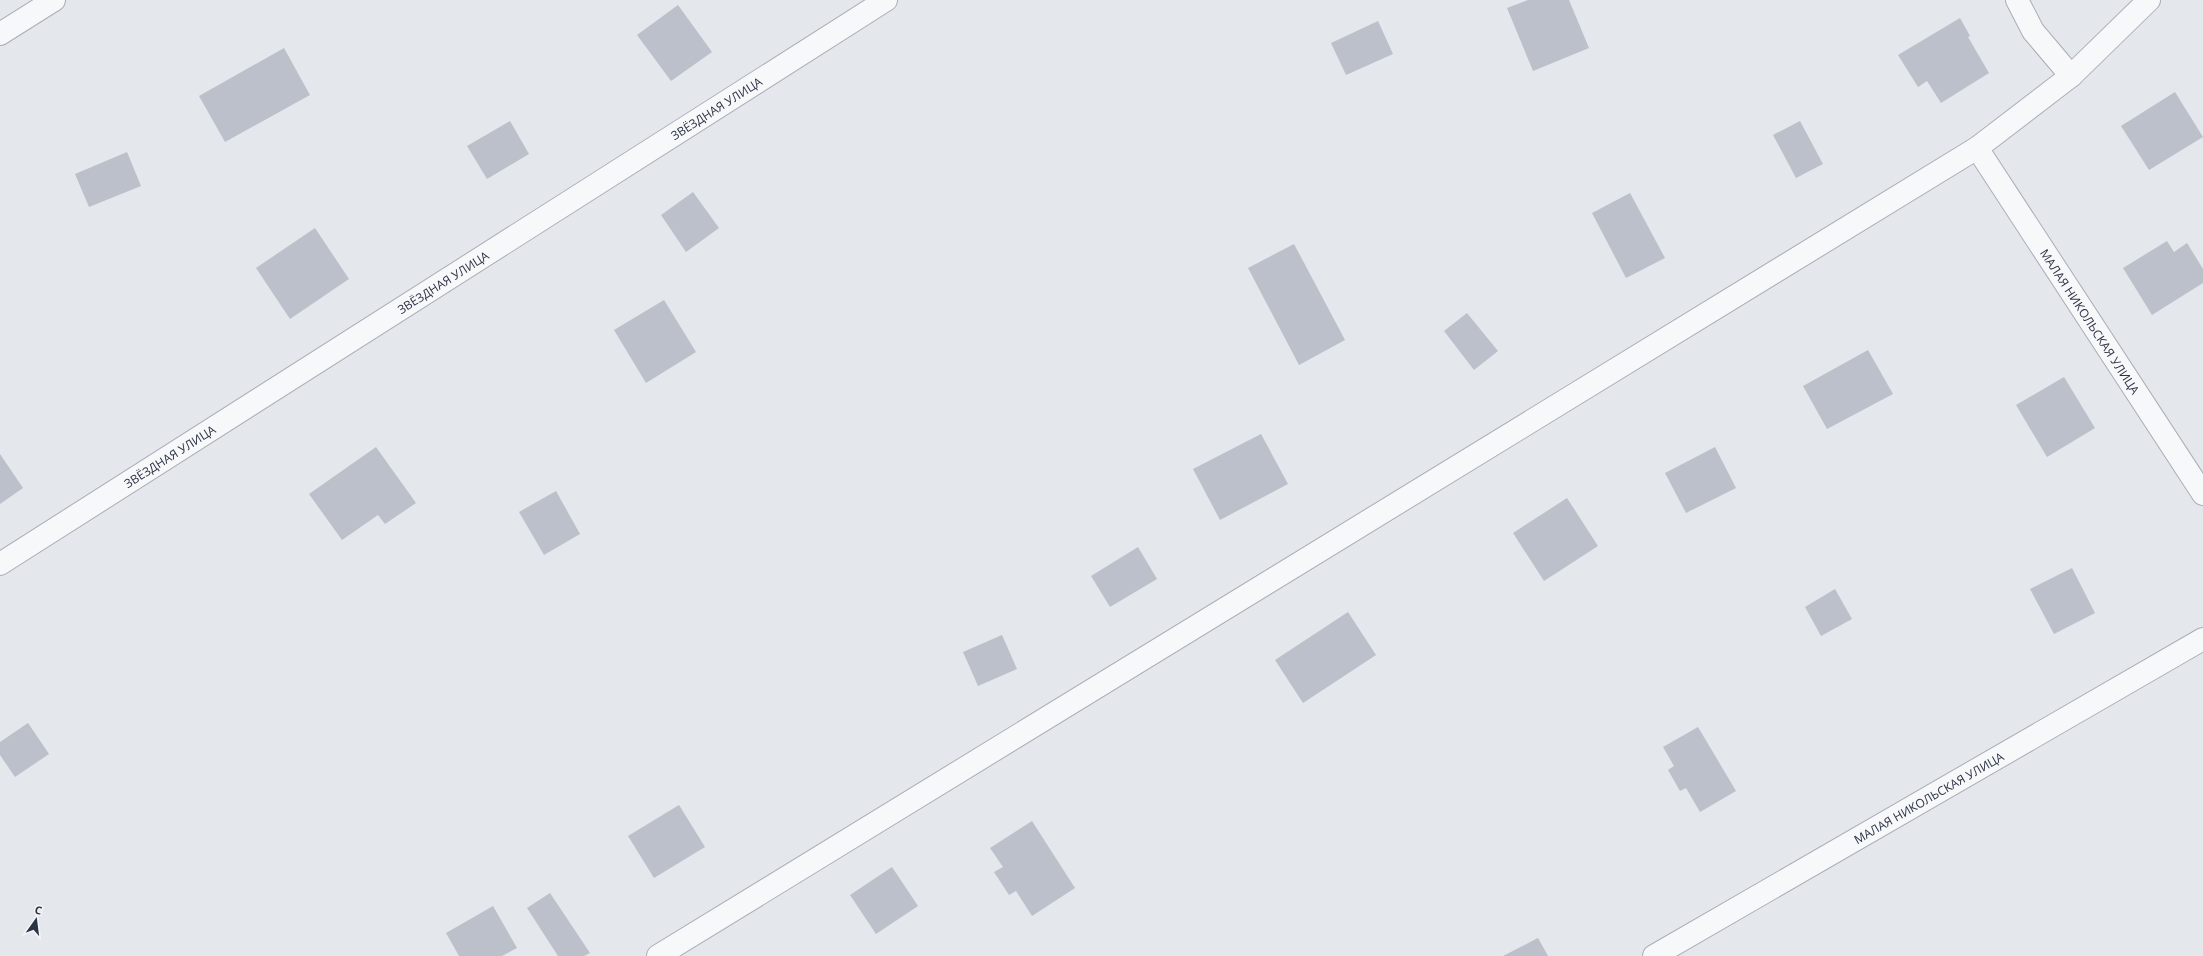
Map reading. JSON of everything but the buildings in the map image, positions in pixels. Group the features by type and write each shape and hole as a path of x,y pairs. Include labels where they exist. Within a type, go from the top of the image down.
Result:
{"street":[{"path":"0,34 54,0"},
{"name":"ЗВЁЗДНАЯ УЛИЦА","path":"0,564 886,0"},
{"path":"2018,0 2033,31 2070,76"},
{"path":"658,956 1977,148 2070,76 2149,0"},
{"name":"МАЛАЯ НИКОЛЬСКАЯ УЛИЦА","path":"1977,148 2203,494"},
{"name":"МАЛАЯ НИКОЛЬСКАЯ УЛИЦА","path":"1654,956 2203,639"}]}
